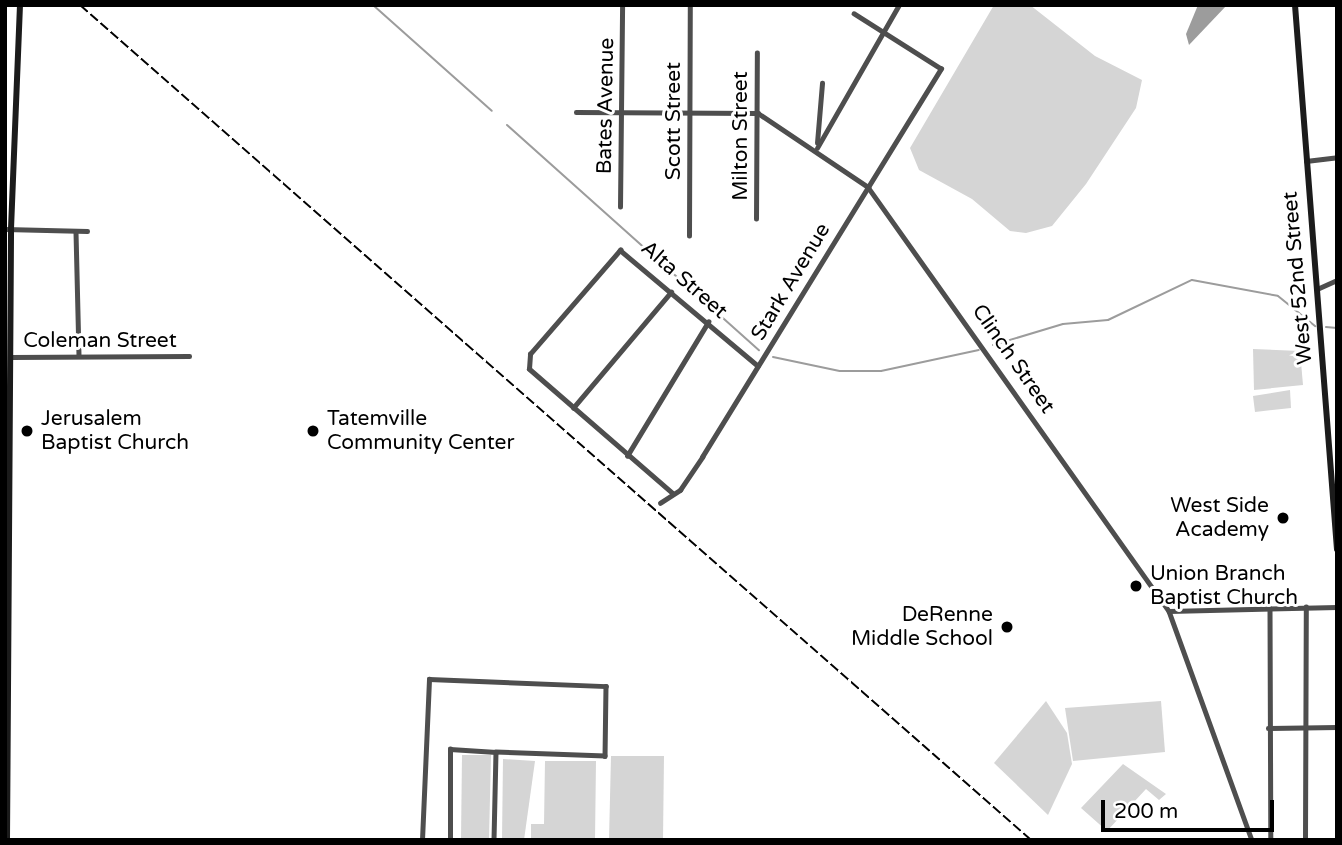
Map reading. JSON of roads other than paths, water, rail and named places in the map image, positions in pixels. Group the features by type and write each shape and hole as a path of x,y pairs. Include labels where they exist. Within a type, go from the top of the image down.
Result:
{"street":[{"path":"7,840 7,400 11,357 8,229 20,5"},
{"name":"Bates Avenue","path":"620,207 622,5"},
{"name":"Scott Street","path":"689,236 690,5"},
{"path":"817,148 899,5"},
{"name":"West 52nd Street","path":"1295,5 1337,549"},
{"path":"854,14 881,33"},
{"name":"Stark Avenue","path":"660,503 680,490 941,69 881,33"},
{"name":"Milton Street","path":"756,219 757,53"},
{"path":"817,148 822,83"},
{"path":"576,112 689,115 758,113"},
{"name":"Clinch Street","path":"758,113 817,148 868,187 1169,611 1252,840"},
{"path":"1306,161 1337,157"},
{"path":"8,229 76,232 87,230"},
{"path":"76,232 79,356"},
{"name":"Alta Street","path":"573,408 529,369 530,354 620,250 758,366"},
{"path":"1317,289 1337,280"},
{"path":"671,292 573,408 672,493"},
{"path":"627,456 708,323"},
{"name":"Coleman Street","path":"11,357 189,356"},
{"path":"1305,840 1306,607"},
{"path":"1169,611 1337,607"},
{"path":"1270,608 1268,728 1271,840"},
{"path":"422,840 432,676 606,686 604,755 450,750 450,840"},
{"path":"1268,728 1337,727"},
{"path":"494,840 496,752"}],"waterway":[{"path":"373,5 492,111"},
{"path":"507,125 759,350"},
{"path":"993,345 1063,324 1108,320 1192,280 1278,296 1315,326"},
{"path":"1326,327 1337,328"},
{"path":"773,357 840,371 881,371 979,350"}],"railway":[{"path":"80,5 1031,840"}],"place":[{"name":"Jerusalem Baptist Church","path":"27,431"},
{"name":"Tatemville Community Center","path":"313,431"},
{"name":"West Side Academy","path":"1283,518"},
{"name":"Union Branch Baptist Church","path":"1136,586"},
{"name":"DeRenne Middle School","path":"1007,627"}]}
